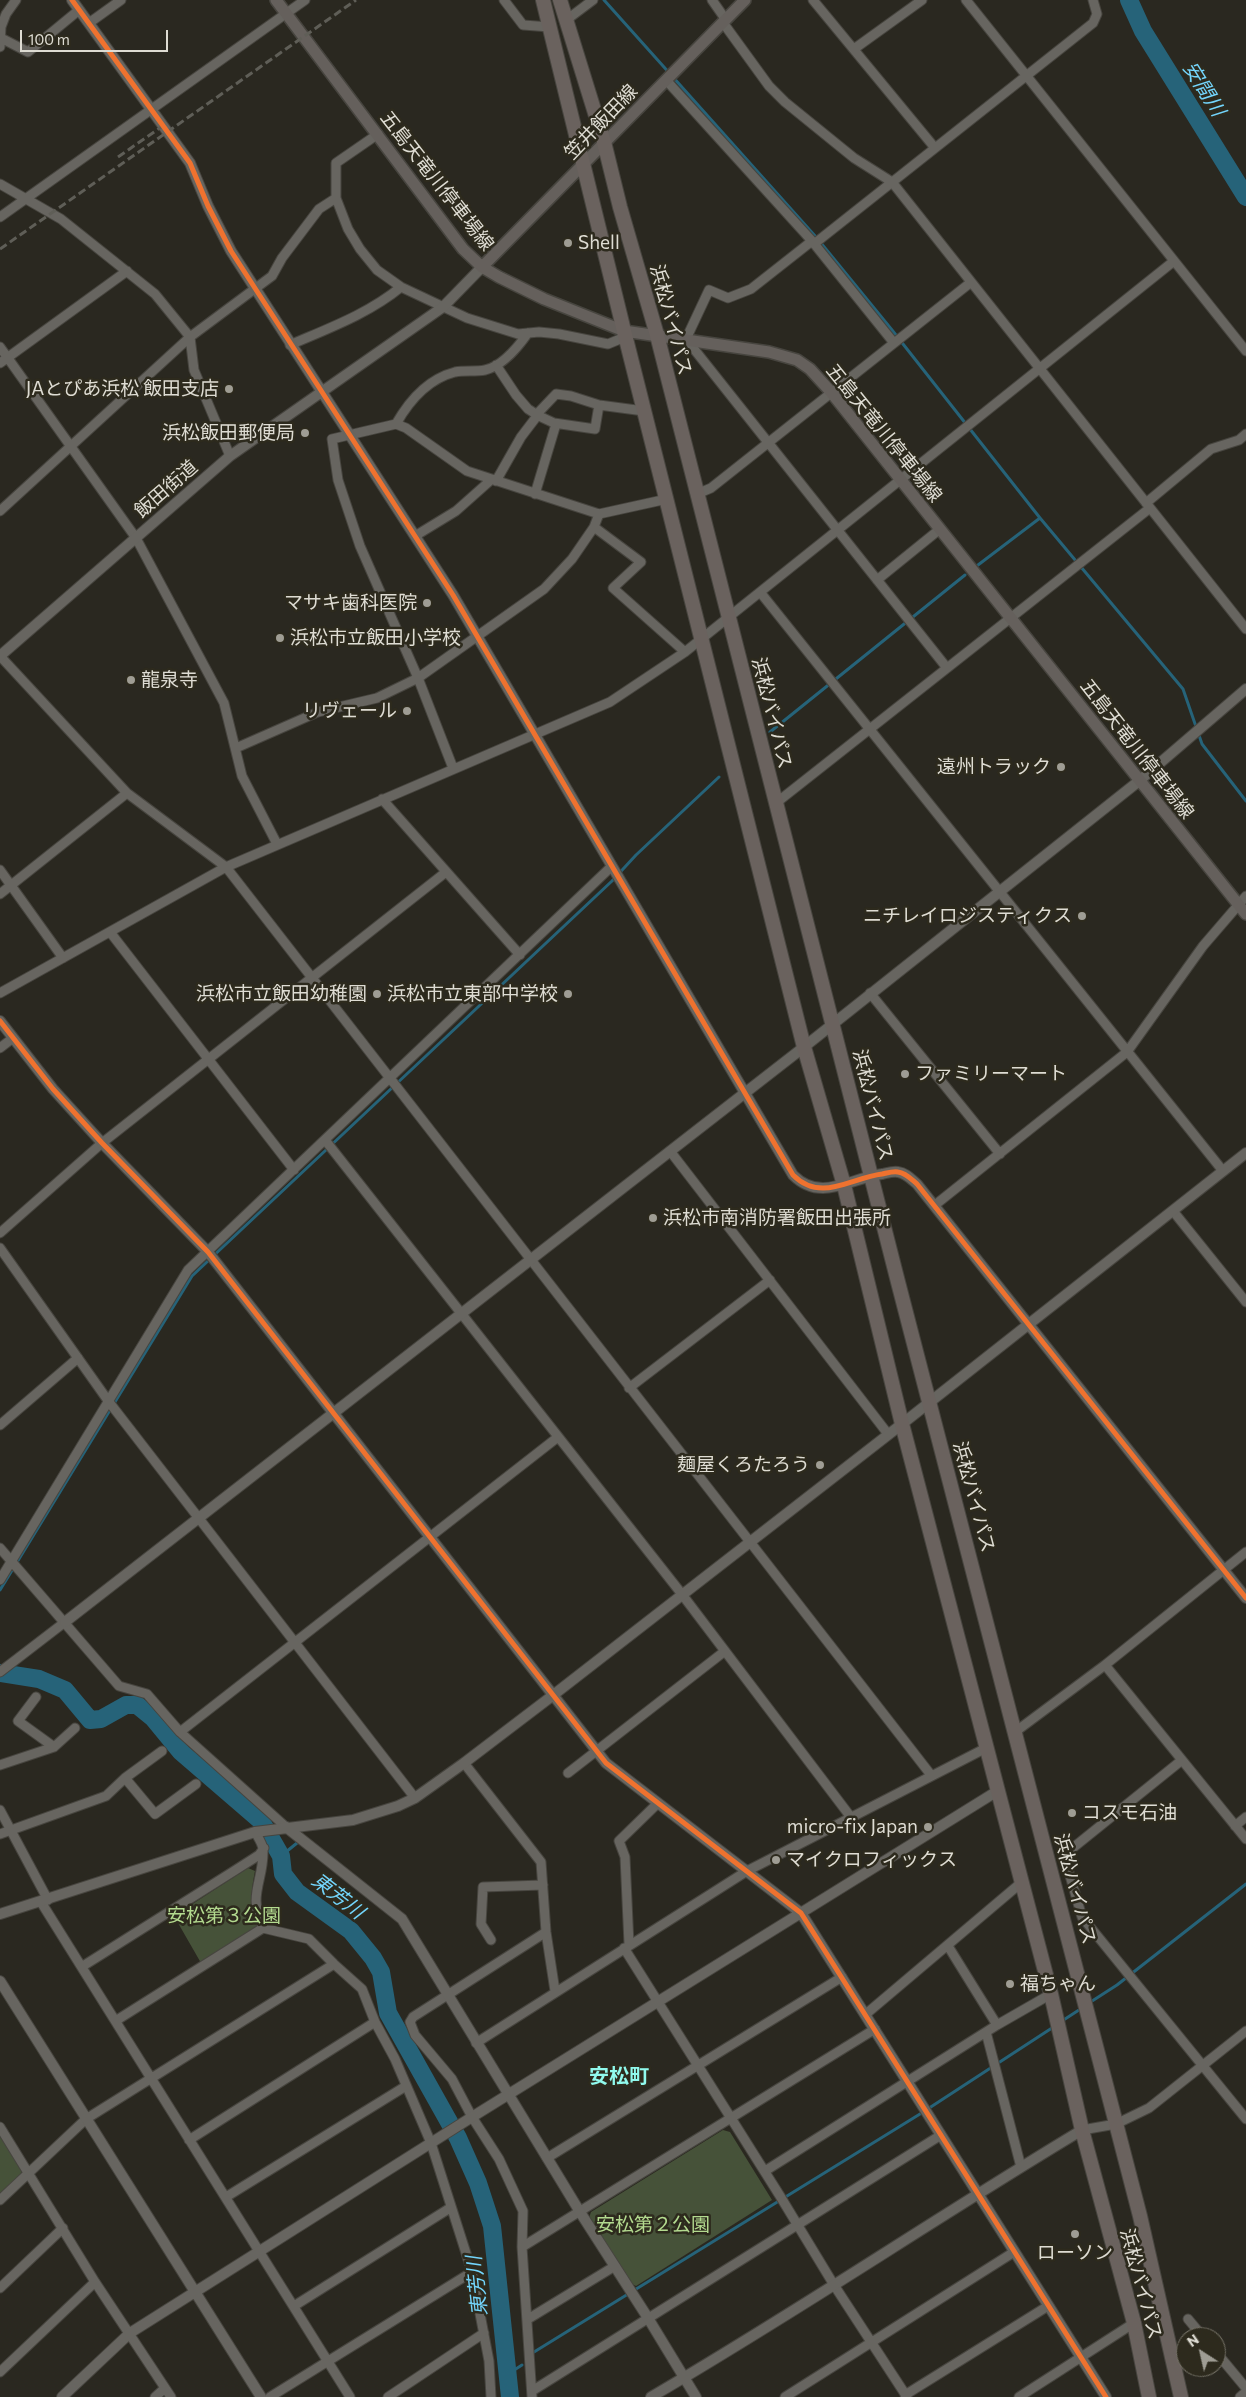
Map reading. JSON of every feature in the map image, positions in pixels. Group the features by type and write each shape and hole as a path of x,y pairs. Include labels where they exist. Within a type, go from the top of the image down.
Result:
{"highway":[{"name":"浜松バイパス","path":"543,0 804,1047 844,1185 902,1424 1051,1994 1082,2130 1134,2323 1148,2397"},
{"name":"浜松バイパス","path":"560,0 604,142 620,207 657,335 1014,1732 1143,2225 1182,2397"}],"main road":[{"name":"五島天竜川停車場線","path":"276,0 463,249 482,267 544,299 625,334 657,335 770,352 797,360 810,369 831,392 1139,781 1242,900 1246,914"},
{"name":"笠井飯田線","path":"482,267 745,0"}],"street":[{"path":"16,0 0,26 1,43 28,52 79,10"},
{"path":"72,0 190,163 223,236 255,291 477,636 786,1165 802,1184 820,1189 844,1185 871,1175 897,1172 908,1176 935,1205 1246,1598"},
{"path":"89,23 121,0"},
{"path":"0,217 305,0"},
{"path":"504,0 523,24 550,27"},
{"path":"565,21 593,0"},
{"path":"712,0 769,86 785,102 854,158 892,182 1038,369 1246,629"},
{"path":"813,0 935,148"},
{"path":"854,49 922,0"},
{"path":"966,0 1246,351"},
{"path":"948,668 876,580 686,339 709,290 728,298 751,289 813,243 1093,23 1097,14 1093,0"},
{"path":"666,80 813,243 894,343"},
{"path":"378,134 336,163 336,198 348,229 360,249 377,270 401,287 467,318 518,334 559,334 608,344 625,334"},
{"path":"0,184 28,198 61,219 155,294 190,337 194,370 230,456"},
{"path":"0,511 190,337 255,291 272,276 282,258 318,209 336,198"},
{"path":"0,993 226,867 610,702 685,652 1174,261"},
{"name":"飯田街道","path":"0,656 230,456 443,307 482,267"},
{"path":"0,363 127,271"},
{"path":"697,494 711,488 970,282"},
{"path":"290,345 364,313 384,301 401,287"},
{"path":"396,424 408,403 438,379 455,372 487,370 520,345 528,333"},
{"path":"0,347 9,357 136,538 224,703 242,776 277,844"},
{"path":"496,365 516,395 537,415 556,424 595,429 599,405"},
{"path":"414,536 456,511 494,480 521,437 556,394 571,396 599,405 644,410"},
{"path":"453,768 418,678 360,546 338,480 332,439 396,424 406,428 467,471 599,514 667,499"},
{"path":"535,494 556,424"},
{"path":"776,803 1012,619 1148,505 1211,449 1240,440 1246,434"},
{"path":"236,748 318,712 377,698 418,678 544,589 572,559 594,527 599,514"},
{"path":"594,527 641,562 613,588 685,652"},
{"path":"876,580 940,529"},
{"path":"760,592 1223,1172"},
{"path":"0,656 127,793 226,867 389,1080 930,1775"},
{"path":"0,1672 463,1314 804,1047 1139,781 1246,689"},
{"path":"0,894 127,793"},
{"path":"382,799 520,955"},
{"path":"0,1580 188,1270 612,866"},
{"path":"0,870 63,958"},
{"path":"0,1233 102,1143 446,872"},
{"path":"935,1205 1128,1052 1203,946 1242,900"},
{"path":"110,932 294,1170"},
{"path":"870,993 1000,1154"},
{"path":"0,1021 54,1089 102,1143 208,1252 595,1751 616,1772 801,1912 1106,2397"},
{"path":"0,1048 13,1038"},
{"path":"325,1140 681,1593 850,1816"},
{"path":"670,1151 888,1434"},
{"path":"0,1914 258,1831 353,1820 398,1806 414,1798 464,1763 552,1696 681,1593 902,1424 1246,1153"},
{"path":"1173,1211 1246,1302"},
{"path":"0,1248 108,1402 414,1798"},
{"path":"629,1388 770,1280"},
{"path":"0,1425 78,1358"},
{"path":"180,1732 558,1436"},
{"path":"0,1548 119,1686 147,1694 180,1732 281,1827 402,1919 447,1996 696,2397"},
{"path":"1014,1732 1105,1665 1246,1552"},
{"path":"568,1772 725,1650"},
{"path":"1105,1665 1246,1839"},
{"path":"36,1698 18,1721 54,1746"},
{"path":"0,1766 54,1746 75,1728"},
{"path":"476,2043 555,1991 747,1871 930,1775 988,1748"},
{"path":"0,1834 106,1796 125,1778 162,1751"},
{"path":"1182,1760 1064,1855 1082,1917 1246,2119"},
{"path":"464,1763 541,1862 546,1932 555,1991"},
{"path":"125,1778 155,1814 196,1784"},
{"path":"62,2397 130,2333 468,2120 999,1790"},
{"path":"658,1803 619,1841 625,1857 627,1946 696,2064 732,2118 834,2285 906,2396 1048,2306"},
{"path":"0,1810 12,1830 44,1901 189,2140 350,2397"},
{"path":"1235,1826 1246,1817"},
{"path":"258,1831 264,1848 255,1895 257,1915 263,1928"},
{"path":"83,1966 234,1871 259,1854 264,1848"},
{"path":"866,2014 1022,1882"},
{"path":"491,1940 481,1924 483,1887 543,1885"},
{"path":"117,2020 263,1928 309,1938 362,1989 375,2022 396,2059 406,2086 433,2142 450,2208 472,2272 489,2361 490,2397"},
{"path":"532,2394 522,2247 523,2211 489,2140 468,2120 452,2078 415,2035 410,2022 413,2017 546,1932"},
{"path":"948,1946 997,2025"},
{"path":"0,2200 86,2119 334,1964"},
{"path":"548,2158 696,2064 842,1976"},
{"path":"0,1981 261,2397"},
{"path":"765,2171 997,2025 1051,1994"},
{"path":"189,2140 375,2022"},
{"path":"522,2247 875,2029"},
{"path":"651,2397 1082,2130 1116,2124 1149,2108 1246,2031"},
{"path":"986,2032 1021,2167"},
{"path":"226,2197 406,2086"},
{"path":"0,2127 170,2397"},
{"path":"532,2394 648,2318 941,2135"},
{"path":"294,2306 450,2208"},
{"path":"0,2288 63,2228"},
{"path":"787,2396 1014,2252"},
{"path":"528,2318 615,2266"},
{"path":"270,2397 472,2272"},
{"path":"0,2372 96,2282"},
{"path":"1188,2319 1195,2327"},
{"path":"1019,2397 1134,2323"},
{"path":"388,2397 484,2333"},
{"path":"1226,2364 1246,2388"},
{"path":"155,2397 165,2388"},
{"path":"1240,2397 1246,2392"}],"green space":[{"name":"安松第３公園","path":"248,1868 255,1871 252,1899 253,1913 258,1927 201,1963 174,1916"},
{"name":"安松第２公園","path":"723,2130 730,2132 772,2200 636,2286 630,2283 589,2218 591,2212"},
{"path":"0,2135 22,2170 21,2177 0,2196"}],"waterway":[{"path":"604,0 816,237 1040,518 1183,689 1202,744 1246,801"},
{"name":"安間川","path":"1129,0 1143,31 1246,197"},
{"path":"978,565 1040,518"},
{"path":"770,732 965,575"},
{"path":"0,1590 192,1276 612,881 636,855 719,777"},
{"name":"東芳川","path":"0,1673 39,1679 65,1690 90,1720 101,1719 126,1705 137,1705 153,1718 181,1752 261,1821 281,1856 283,1874 297,1892 351,1931 373,1958 381,1972 388,2013 458,2138 478,2183 492,2226 510,2397"},
{"path":"281,1856 297,1843"},
{"path":"1089,2003 1117,1985 1246,1884"},
{"path":"1062,2021 1082,2008"},
{"path":"534,2352 920,2114 1055,2026"},
{"path":"508,2374 522,2365"}],"railway":[{"path":"0,249 356,0"},
{"path":"118,157 167,123"}],"cycle path":[{"path":"72,0 190,163 208,206 231,251 453,595 793,1175 804,1183 814,1187 825,1188 890,1172 906,1175 917,1184 1246,1598"},
{"path":"0,1021 53,1089 102,1143 208,1252 606,1763 801,1913 1106,2397"}],"place":[{"name":"Shell","path":"568,243"},
{"name":"JAとぴあ浜松 飯田支店","path":"229,389"},
{"name":"浜松飯田郵便局","path":"305,433"},
{"name":"マサキ歯科医院","path":"427,603"},
{"name":"浜松市立飯田小学校","path":"280,638"},
{"name":"龍泉寺","path":"131,680"},
{"name":"リヴェール","path":"407,711"},
{"name":"遠州トラック","path":"1061,767"},
{"name":"ニチレイロジスティクス","path":"1082,916"},
{"name":"浜松市立飯田幼稚園","path":"377,994"},
{"name":"浜松市立東部中学校","path":"568,994"},
{"name":"ファミリーマート","path":"905,1074"},
{"name":"浜松市南消防署飯田出張所","path":"653,1218"},
{"name":"麺屋くろたろう","path":"820,1465"},
{"name":"コスモ石油","path":"1072,1813"},
{"name":"micro-fix Japan","path":"928,1827"},
{"name":"マイクロフィックス","path":"776,1860"},
{"name":"福ちゃん","path":"1010,1984"},
{"name":"ローソン","path":"1075,2234"}],"district":[{"name":"安松町","path":"619,2076"}]}
